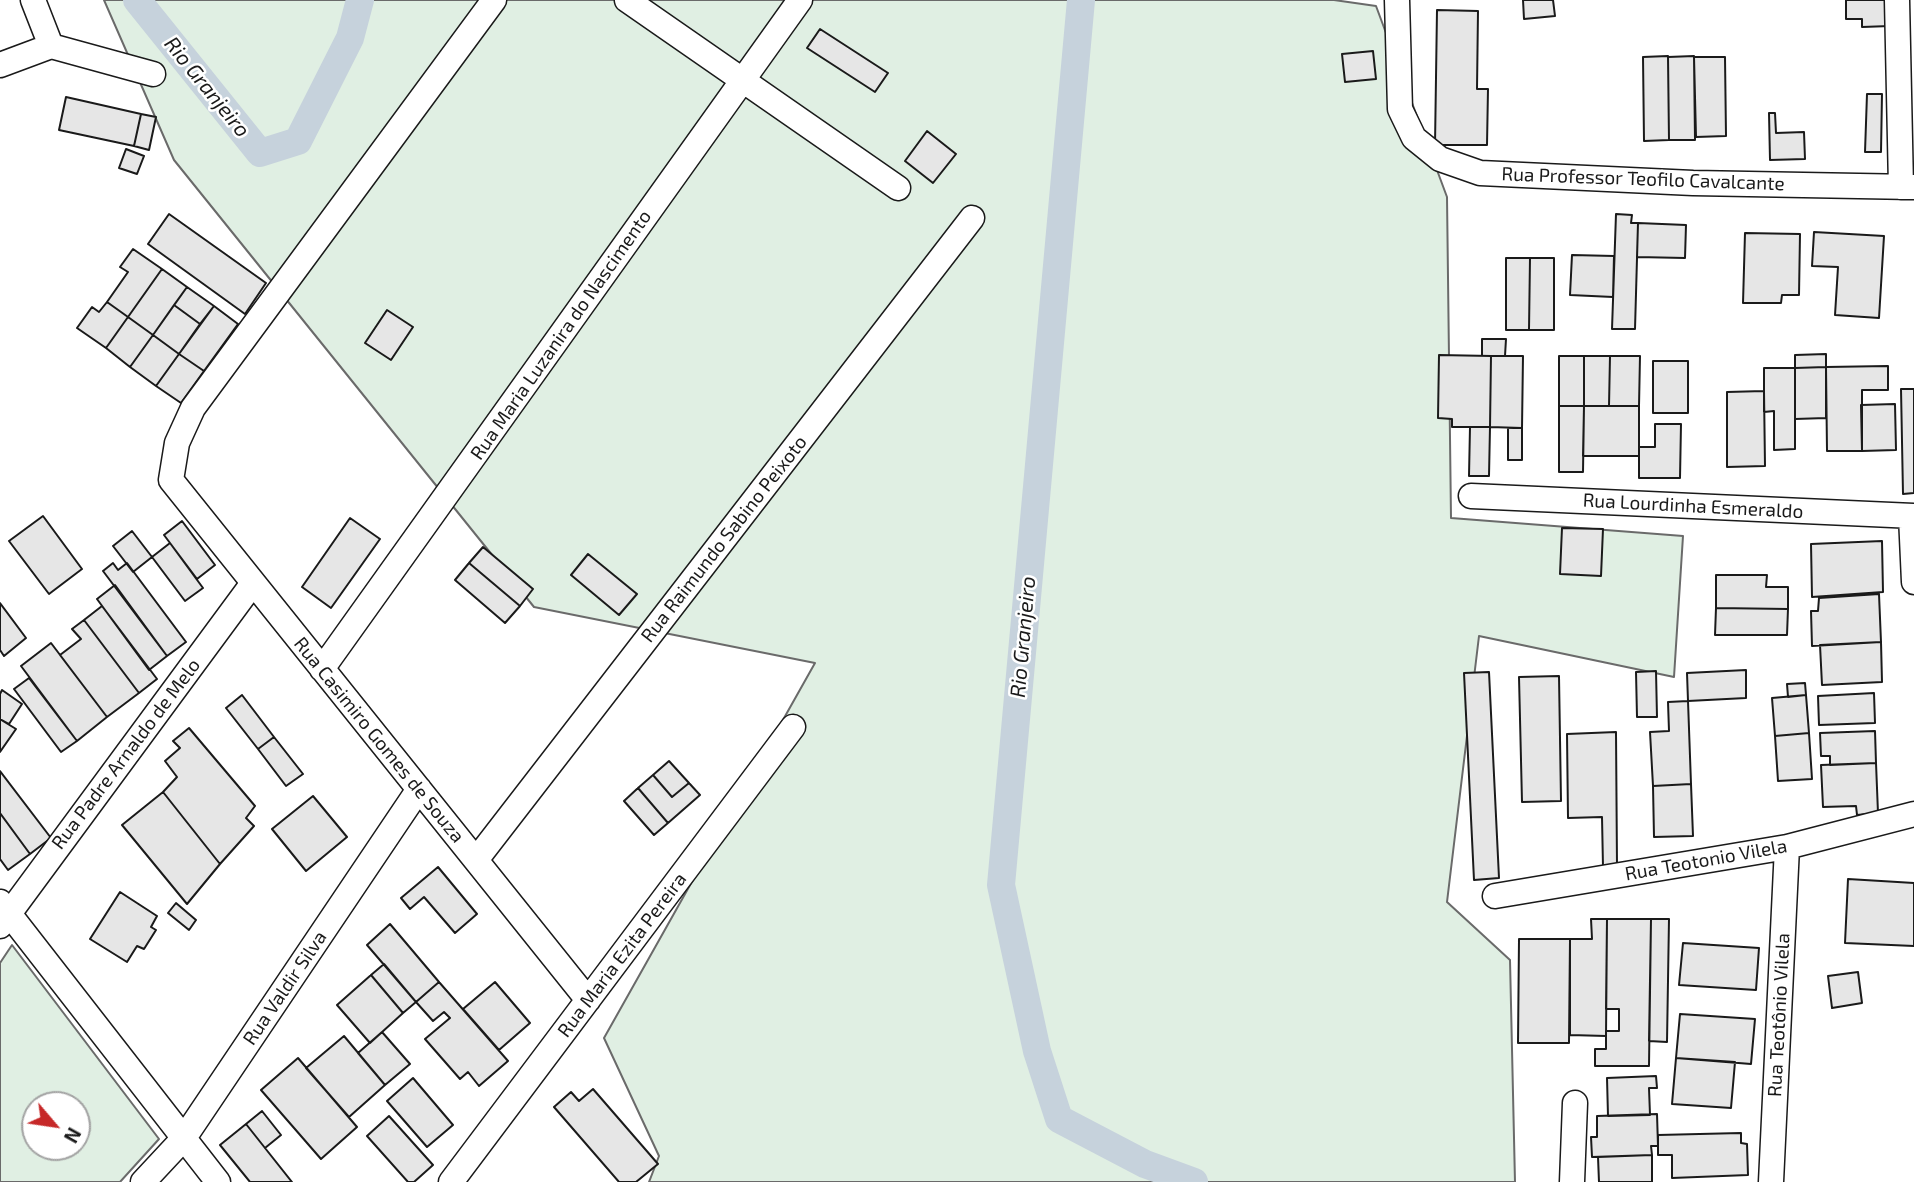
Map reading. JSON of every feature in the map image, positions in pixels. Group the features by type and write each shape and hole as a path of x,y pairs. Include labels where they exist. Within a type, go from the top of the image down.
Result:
{"street":[{"path":"33,0 51,46"},
{"name":"Rua Casimiro Gomes de Souza","path":"494,0 194,408 177,443 171,480 588,1000"},
{"path":"627,0 898,188"},
{"name":"Rua Maria Luzanira do Nascimento","path":"322,669 800,0"},
{"name":"Rua Professor Teofilo Cavalcante","path":"1397,0 1400,110 1414,138 1440,159 1480,173 1693,183 1908,187"},
{"path":"1897,0 1908,187"},
{"path":"0,65 51,46 153,74"},
{"name":"Rua Raimundo Sabino Peixoto","path":"476,860 972,218"},
{"name":"Rua Lourdinha Esmeraldo","path":"1471,496 1913,516"},
{"path":"1913,516 1914,582"},
{"name":"Rua Padre Arnaldo de Melo","path":"3,914 253,583"},
{"name":"Rua Maria Ezita Pereira","path":"451,1182 793,727"},
{"name":"Rua Valdir Silva","path":"143,1182 184,1138 419,789"},
{"name":"Rua Teotonio Vilela","path":"1495,896 1787,847 1914,814"},
{"name":"Rua Teotônio Vilela","path":"1771,1182 1787,847"},
{"path":"3,914 218,1182"},
{"path":"1572,1182 1575,1103"}],"green space":[{"path":"104,0 1334,0 1376,6 1447,197 1451,518 1683,536 1674,677 1479,636 1447,902 1510,960 1515,1182 649,1182 659,1156 604,1038 815,663 534,607 174,160"},
{"path":"12,945 159,1139 120,1182 0,1182 0,963"}],"building":[{"path":"1523,0 1553,0 1555,16 1524,19"},
{"path":"1846,0 1890,0 1890,26 1862,27 1862,19 1846,19"},
{"path":"1437,10 1478,11 1477,89 1488,89 1487,145 1435,145"},
{"path":"820,29 888,73 875,92 807,48"},
{"path":"1373,51 1376,79 1345,82 1342,54"},
{"path":"1668,56 1669,140 1644,141 1643,57"},
{"path":"1694,56 1695,140 1669,140 1668,57"},
{"path":"1694,57 1725,57 1726,136 1696,137"},
{"path":"1867,94 1882,94 1881,152 1865,152"},
{"path":"66,97 141,114 134,146 59,130"},
{"path":"1769,113 1775,113 1776,133 1804,132 1805,159 1770,160"},
{"path":"141,114 156,117 149,150 134,146"},
{"path":"927,131 956,154 933,183 905,161"},
{"path":"126,149 144,156 137,174 119,168"},
{"path":"169,214 266,283 245,314 148,244"},
{"path":"1616,214 1632,215 1631,223 1638,223 1635,329 1612,329"},
{"path":"1638,223 1686,225 1685,258 1637,257"},
{"path":"1814,232 1884,236 1879,318 1835,315 1838,267 1812,266"},
{"path":"1745,233 1800,234 1799,295 1782,295 1781,303 1743,303"},
{"path":"133,249 162,269 128,317 107,302 128,272 120,267"},
{"path":"1572,255 1614,256 1613,297 1570,295"},
{"path":"1506,258 1530,258 1529,330 1506,330"},
{"path":"1530,258 1554,258 1554,330 1529,330"},
{"path":"162,269 187,287 153,335 128,317"},
{"path":"187,287 214,306 200,324 174,305"},
{"path":"107,302 128,317 106,348 77,328 92,307 99,312"},
{"path":"174,305 200,324 179,354 153,335"},
{"path":"214,306 238,324 204,371 179,354"},
{"path":"387,310 413,327 391,360 365,343"},
{"path":"128,317 153,335 130,367 106,348"},
{"path":"153,335 179,354 156,386 130,367"},
{"path":"1482,339 1506,339 1505,356 1482,356"},
{"path":"179,354 204,371 181,403 156,386"},
{"path":"1826,354 1826,367 1795,368 1795,355"},
{"path":"1439,355 1491,356 1490,427 1452,427 1452,419 1438,418"},
{"path":"1491,356 1523,356 1522,428 1490,427"},
{"path":"1559,356 1584,356 1584,406 1559,406"},
{"path":"1584,356 1610,356 1609,406 1584,406"},
{"path":"1610,356 1640,356 1639,406 1609,406"},
{"path":"1653,361 1688,361 1688,413 1653,413"},
{"path":"1888,366 1888,390 1862,390 1862,451 1827,451 1826,367"},
{"path":"1826,367 1826,418 1795,419 1795,368"},
{"path":"1764,368 1795,368 1795,449 1774,450 1774,411 1764,412"},
{"path":"1901,389 1914,389 1914,493 1903,494"},
{"path":"1764,391 1765,466 1727,467 1727,392"},
{"path":"1895,404 1896,450 1862,451 1861,405"},
{"path":"1559,406 1584,406 1583,472 1559,472"},
{"path":"1584,406 1639,406 1639,456 1583,456"},
{"path":"1655,424 1681,424 1680,478 1639,478 1639,447 1655,447"},
{"path":"1470,427 1490,427 1489,476 1469,476"},
{"path":"1508,428 1522,428 1522,460 1508,460"},
{"path":"43,516 82,569 49,594 9,541"},
{"path":"350,518 380,539 331,608 302,587"},
{"path":"182,521 215,565 197,579 164,535"},
{"path":"1562,528 1603,529 1601,576 1560,574"},
{"path":"132,531 152,557 133,572 113,546"},
{"path":"1882,541 1883,592 1812,597 1811,544"},
{"path":"170,543 203,588 185,601 152,557"},
{"path":"483,547 533,589 520,606 469,563"},
{"path":"588,554 637,594 619,615 571,575"},
{"path":"113,563 118,570 127,563 186,642 167,656 103,571"},
{"path":"469,563 520,606 505,623 455,580"},
{"path":"1716,575 1767,575 1766,587 1788,587 1788,609 1716,608"},
{"path":"115,585 167,656 149,670 97,599"},
{"path":"1879,594 1881,642 1812,646 1811,611 1818,611 1819,598"},
{"path":"0,603 26,638 4,656 0,650"},
{"path":"102,606 157,679 139,693 84,620"},
{"path":"1716,608 1788,609 1787,635 1715,635"},
{"path":"84,620 139,693 107,717 60,655 81,639 72,629"},
{"path":"1881,642 1882,682 1822,685 1820,645"},
{"path":"51,643 107,717 77,741 21,666"},
{"path":"1746,670 1746,698 1688,701 1687,673"},
{"path":"1656,671 1657,717 1637,717 1636,672"},
{"path":"1489,672 1499,878 1474,880 1464,673"},
{"path":"1559,676 1561,801 1522,802 1519,677"},
{"path":"29,678 77,741 61,752 14,689"},
{"path":"1805,683 1806,695 1788,697 1787,684"},
{"path":"2,690 22,704 9,724 0,719"},
{"path":"1874,693 1875,723 1819,725 1818,696"},
{"path":"242,695 274,737 258,749 226,708"},
{"path":"1806,695 1809,733 1775,736 1772,698"},
{"path":"1688,701 1691,784 1653,786 1650,732 1669,731 1668,702"},
{"path":"0,719 16,729 0,752"},
{"path":"189,728 255,806 246,818 254,826 220,864 163,792 177,777 165,761 180,748 173,741"},
{"path":"1875,731 1876,763 1830,765 1830,756 1821,756 1820,733"},
{"path":"1616,732 1617,866 1603,867 1602,817 1568,818 1567,734"},
{"path":"1809,733 1812,779 1778,781 1775,736"},
{"path":"274,737 303,774 286,786 258,749"},
{"path":"669,761 689,783 672,797 653,775"},
{"path":"1876,763 1878,813 1857,815 1856,806 1823,807 1821,765"},
{"path":"0,771 51,838 30,854 0,813"},
{"path":"653,775 672,797 689,783 700,795 668,823 638,788"},
{"path":"1691,784 1693,836 1654,837 1653,786"},
{"path":"638,788 668,823 654,835 624,801"},
{"path":"163,792 220,864 187,904 122,825"},
{"path":"313,796 347,837 306,871 272,829"},
{"path":"0,813 30,854 8,870 0,859"},
{"path":"438,867 477,914 455,933 424,897 410,909 401,898"},
{"path":"1848,879 1914,883 1914,946 1845,943"},
{"path":"120,892 157,916 151,927 156,930 144,949 137,946 127,962 90,939"},
{"path":"176,903 196,920 189,930 168,913"},
{"path":"1591,919 1607,919 1606,1036 1570,1035 1570,939 1592,939"},
{"path":"1607,919 1651,919 1649,1066 1595,1066 1595,1049 1606,1049 1606,1031 1619,1031 1619,1009 1606,1009"},
{"path":"1651,919 1669,919 1667,1042 1649,1041"},
{"path":"390,924 439,982 416,1002 367,945"},
{"path":"1519,939 1570,939 1569,1043 1518,1043"},
{"path":"1683,943 1759,948 1756,990 1679,985"},
{"path":"384,964 416,1002 403,1013 371,975"},
{"path":"1858,972 1862,1003 1832,1008 1828,976"},
{"path":"371,975 403,1013 370,1043 337,1005"},
{"path":"439,982 508,1061 479,1086 468,1072 460,1079 425,1039 450,1018 444,1012 433,1021 416,1002"},
{"path":"495,982 530,1023 499,1050 463,1009"},
{"path":"1680,1014 1755,1019 1751,1064 1676,1058"},
{"path":"382,1032 410,1064 385,1085 358,1053"},
{"path":"344,1036 385,1085 349,1117 306,1068"},
{"path":"298,1058 357,1127 321,1159 261,1090"},
{"path":"1676,1058 1735,1062 1731,1108 1672,1104"},
{"path":"1656,1076 1657,1088 1649,1088 1650,1115 1608,1116 1607,1078"},
{"path":"413,1078 453,1125 427,1147 387,1101"},
{"path":"593,1089 658,1164 636,1182 619,1182 554,1107 571,1092 579,1101"},
{"path":"262,1111 281,1135 265,1148 246,1124"},
{"path":"1657,1114 1658,1146 1651,1146 1652,1155 1592,1157 1591,1137 1597,1137 1597,1116"},
{"path":"389,1116 433,1165 414,1182 408,1182 367,1136"},
{"path":"246,1124 292,1182 250,1182 220,1145"},
{"path":"1741,1133 1741,1143 1747,1144 1748,1175 1672,1178 1672,1155 1658,1155 1658,1135"},
{"path":"1652,1155 1652,1182 1599,1182 1598,1157"}],"waterway":[{"name":"Rio Granjeiro","path":"137,0 260,153 298,141 350,38 360,0"},
{"name":"Rio Granjeiro","path":"1081,0 1001,885 1037,1051 1059,1119 1145,1164 1194,1182"}]}
